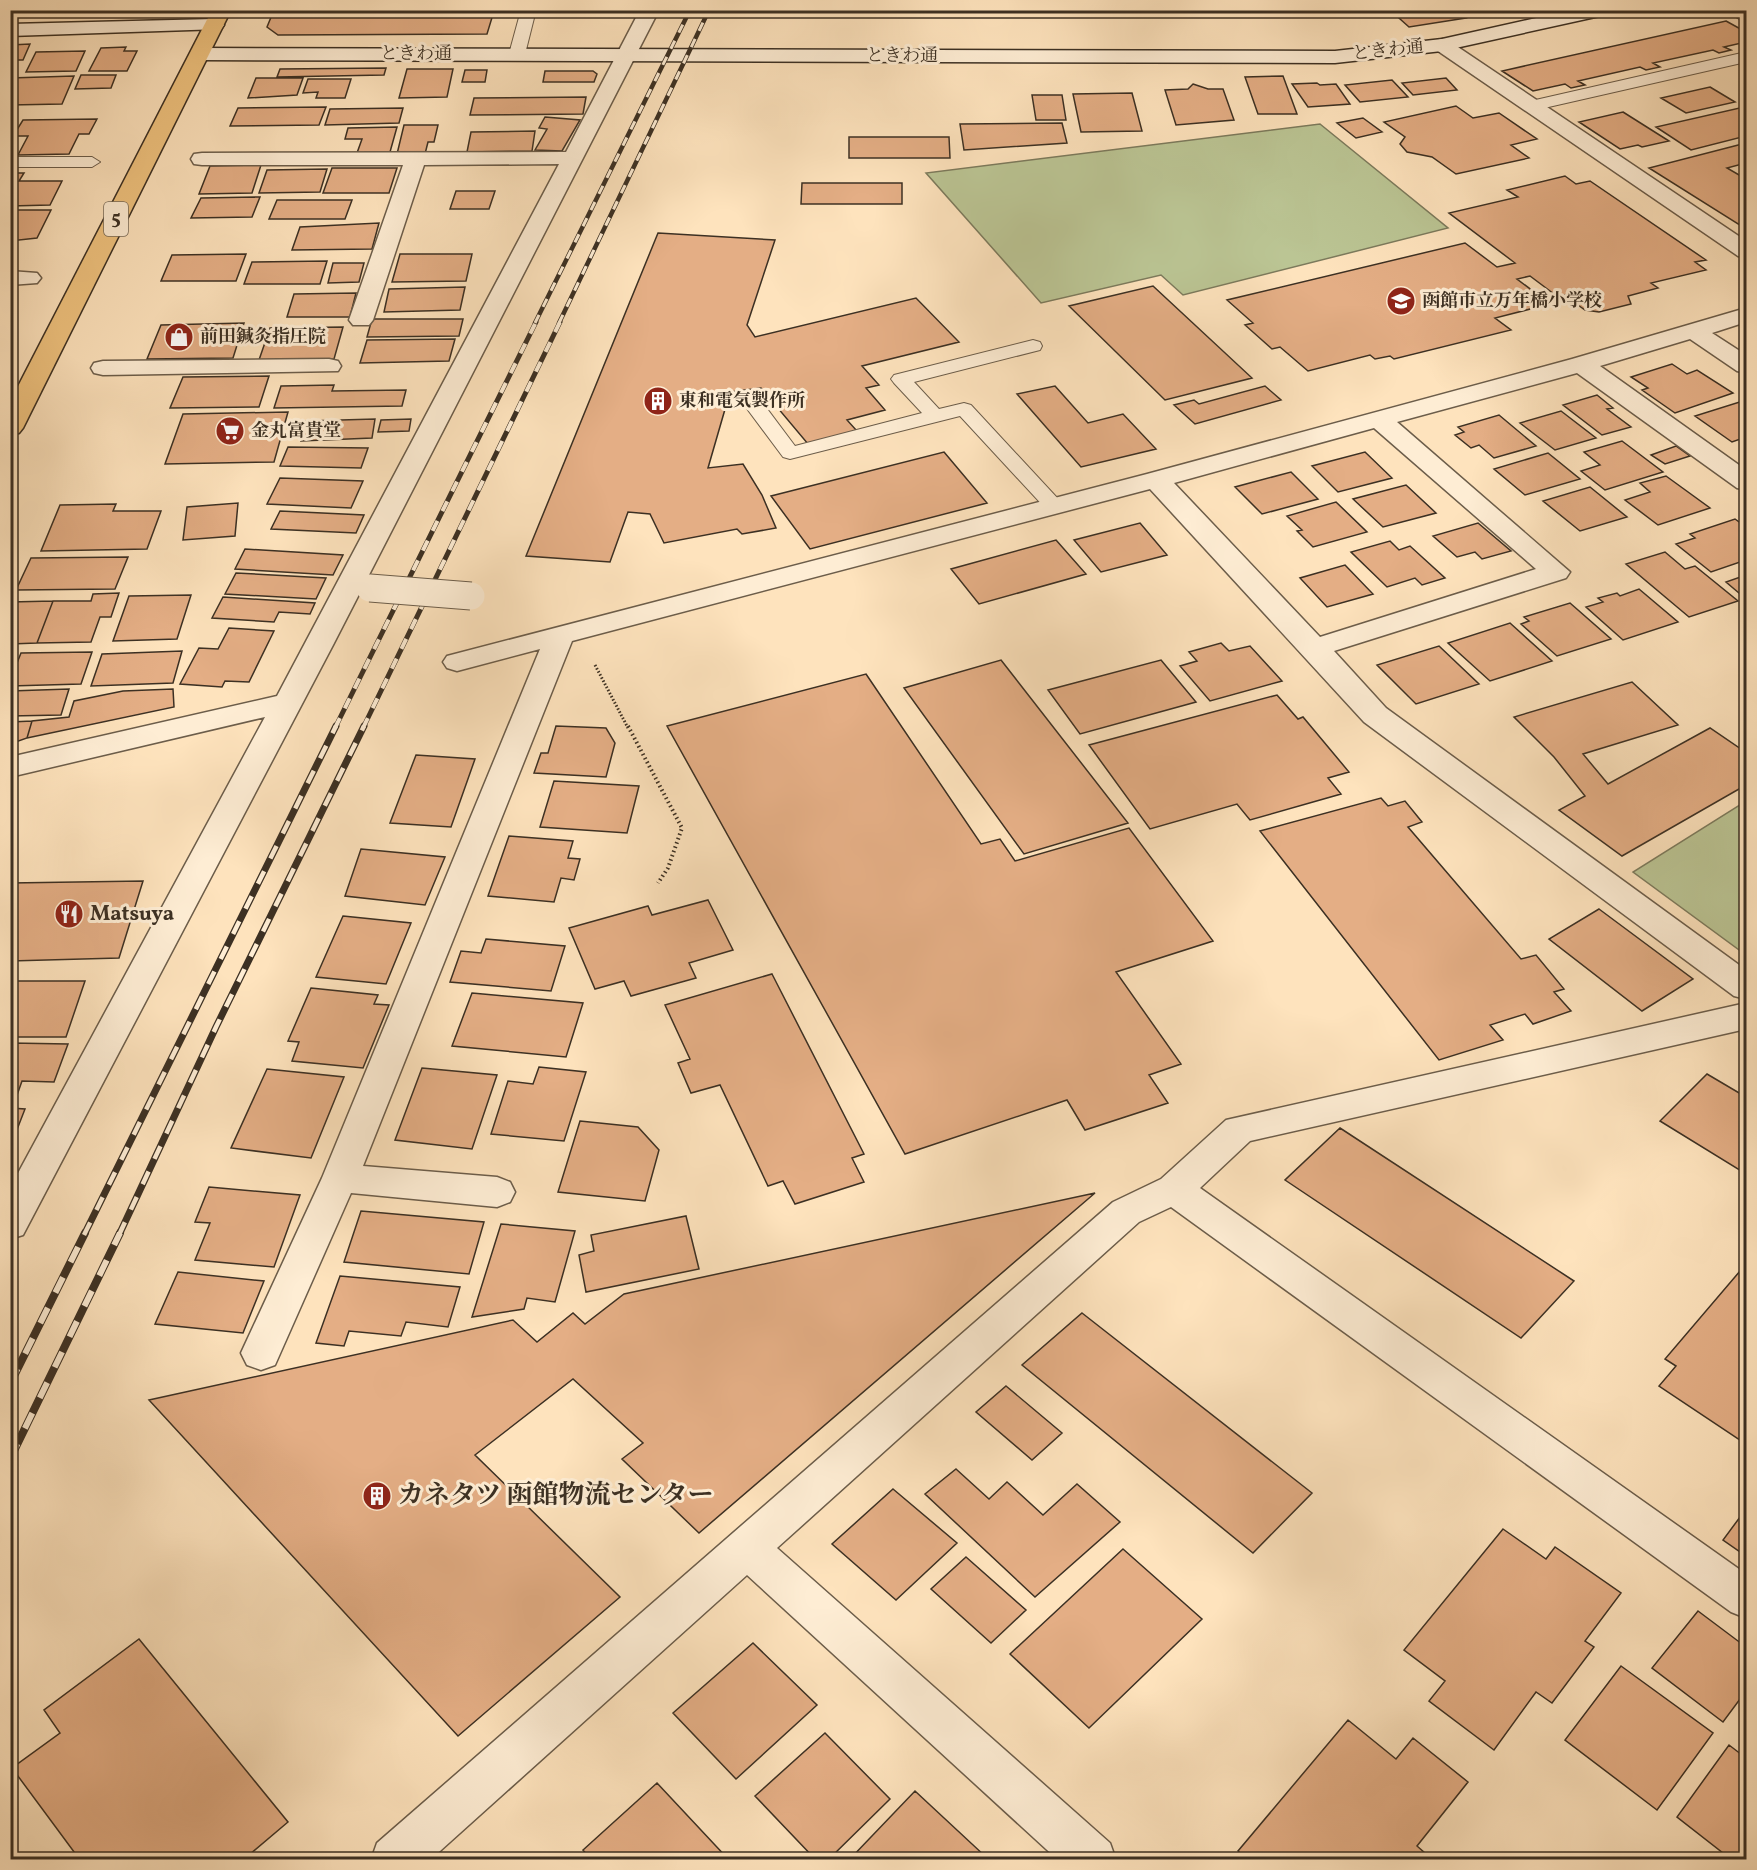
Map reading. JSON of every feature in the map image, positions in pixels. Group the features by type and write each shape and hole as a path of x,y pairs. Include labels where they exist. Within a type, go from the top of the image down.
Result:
{"highway":[{"name":"5","path":"10,428 218,18"}],"street":[{"path":"10,1224 287,703 650,10"},
{"name":"ときわ通","path":"200,54 1298,57 1370,55 1442,45 1600,10"},
{"path":"10,30 218,18"},
{"path":"1442,45 1746,251"},
{"path":"361,321 416,158"},
{"path":"202,159 572,158"},
{"path":"456,662 1156,480 1581,364 1746,315"},
{"path":"1693,332 1746,366"},
{"path":"1581,364 1746,482"},
{"path":"103,368 329,366"},
{"path":"1315,648 1556,572 1378,419"},
{"path":"1156,480 1315,648 1375,716 1746,987"},
{"path":"370,588 471,596"},
{"path":"261,1353 340,1178 560,636"},
{"path":"10,767 287,703"},
{"path":"394,1860 1126,1212 1174,1189 1239,1130 1746,1016"},
{"path":"340,1178 497,1192"},
{"path":"1174,1189 1746,1598"},
{"path":"746,1547 1093,1860"}],"lane":[{"path":"517,54 529,10"},
{"path":"1731,10 1746,19"},
{"path":"1531,106 1746,57"},
{"path":"10,162 92,162"},
{"path":"935,416 901,379 1033,346"},
{"path":"752,402 790,453 964,409 1054,506"}],"path":[{"path":"594,664 682,828 668,868 658,883"}],"green space":[{"path":"1320,124 1448,228 1183,295 1161,275 1041,303 926,173"},
{"path":"1746,801 1746,955 1633,872"}],"building":[{"path":"10,10 33,10 30,15 10,15"},
{"path":"274,10 494,11 487,34 278,35 267,27"},
{"path":"1390,10 1456,10 1466,18 1409,27"},
{"path":"1726,21 1746,32 1746,42 1724,47 1731,50 1719,53 1713,50 1653,63 1660,67 1646,70 1640,67 1578,81 1585,85 1571,88 1565,84 1533,91 1502,71"},
{"path":"30,44 23,60 10,60 10,45"},
{"path":"126,47 124,51 137,51 127,71 89,71 101,48"},
{"path":"85,51 76,71 26,72 36,52"},
{"path":"386,68 384,75 277,77 280,69"},
{"path":"407,69 453,69 447,97 399,98"},
{"path":"465,70 487,70 485,82 462,82"},
{"path":"545,71 593,71 597,74 594,82 543,82"},
{"path":"81,75 116,75 111,88 75,89"},
{"path":"74,76 62,104 10,105 10,78"},
{"path":"1283,76 1297,114 1258,114 1245,77"},
{"path":"256,78 303,78 297,95 248,98"},
{"path":"1446,78 1457,90 1413,95 1402,83"},
{"path":"308,79 351,79 345,98 316,98 318,92 303,93"},
{"path":"1392,80 1408,97 1360,102 1345,85"},
{"path":"1317,83 1320,85 1336,84 1350,104 1308,107 1292,84"},
{"path":"1193,84 1208,89 1223,89 1234,120 1176,125 1165,90 1188,89"},
{"path":"1710,87 1735,102 1686,113 1661,98"},
{"path":"1132,93 1142,131 1081,132 1073,94"},
{"path":"1032,95 1062,95 1066,120 1036,120"},
{"path":"586,97 583,114 470,115 474,98"},
{"path":"1456,106 1473,118 1499,113 1537,139 1511,145 1529,158 1456,174 1432,157 1407,152 1400,144 1405,137 1384,122"},
{"path":"326,107 319,125 230,126 238,108"},
{"path":"403,108 399,123 325,125 330,109"},
{"path":"1746,108 1746,136 1691,150 1656,127"},
{"path":"1623,112 1669,141 1620,149 1579,122"},
{"path":"545,117 580,120 562,151 535,150 547,129 539,128"},
{"path":"1363,118 1382,132 1356,138 1337,123"},
{"path":"97,119 89,134 79,134 69,154 18,155 28,136 13,136 23,120"},
{"path":"1062,123 1067,143 964,150 960,124"},
{"path":"404,125 438,125 434,142 428,142 425,154 397,154"},
{"path":"397,127 390,152 357,153 362,139 345,139 348,128"},
{"path":"535,131 532,151 467,152 471,132"},
{"path":"849,137 949,137 950,158 849,158"},
{"path":"1746,143 1746,163 1727,168 1746,179 1746,229 1649,168"},
{"path":"261,165 252,193 199,194 210,166"},
{"path":"332,168 397,168 389,193 323,193"},
{"path":"327,169 320,192 259,193 267,170"},
{"path":"10,173 24,173 19,181 62,181 50,205 10,206"},
{"name":"函館市立万年橋小学校","path":"1565,176 1576,184 1590,181 1706,260 1695,262 1706,270 1651,283 1658,288 1628,296 1631,304 1599,312 1585,310 1578,305 1579,300 1587,298 1579,291 1558,297 1530,276 1517,279 1550,304 1495,318 1511,330 1394,359 1390,356 1375,359 1370,355 1308,371 1280,347 1272,349 1245,325 1253,323 1227,300 1465,243 1497,267 1515,263 1449,213 1518,197 1507,190"},
{"path":"802,183 902,183 902,204 801,204"},
{"path":"456,191 495,191 489,209 450,209"},
{"path":"260,197 252,217 191,218 201,198"},
{"path":"277,200 352,200 345,219 269,219"},
{"path":"10,210 51,210 37,238 10,241"},
{"path":"379,223 372,249 292,250 300,227"},
{"name":"東和電気製作所","path":"658,233 775,240 747,325 755,337 916,298 959,342 862,366 879,385 866,388 885,410 847,420 857,431 808,444 761,388 730,392 708,468 743,464 762,495 776,528 742,534 737,529 664,543 650,514 628,512 610,562 526,556"},
{"path":"246,254 236,281 161,281 172,255"},
{"path":"400,254 472,254 466,281 392,282"},
{"path":"327,261 320,284 244,284 252,262"},
{"path":"333,263 364,263 359,282 328,283"},
{"path":"1153,286 1252,378 1165,400 1069,306"},
{"path":"465,287 460,310 384,312 389,289"},
{"path":"356,293 350,317 287,317 294,294"},
{"path":"372,319 463,319 459,336 367,337"},
{"path":"244,323 233,358 147,359 161,325"},
{"path":"343,327 334,359 259,360 270,328"},
{"path":"455,339 449,361 360,363 367,340"},
{"path":"1672,364 1687,374 1697,370 1733,393 1675,413 1642,390 1648,388 1631,377"},
{"path":"269,376 259,407 170,408 183,377"},
{"path":"334,385 332,391 406,390 402,406 274,408 281,386"},
{"path":"1055,386 1088,423 1123,414 1156,449 1081,467 1017,394"},
{"path":"1265,386 1281,400 1195,424 1174,405 1194,400 1199,404"},
{"path":"1597,395 1613,408 1607,409 1631,427 1602,435 1563,405"},
{"path":"1746,400 1746,437 1732,442 1695,416"},
{"path":"1561,411 1596,438 1555,450 1520,423"},
{"path":"288,412 274,462 165,464 183,414"},
{"path":"1499,415 1536,446 1494,458 1479,445 1471,448 1455,435 1464,432 1458,427"},
{"path":"375,419 372,438 301,441 306,421"},
{"path":"411,419 409,431 378,432 381,420"},
{"path":"1622,441 1663,472 1605,490 1581,471 1600,465 1584,452"},
{"path":"1676,446 1690,456 1665,464 1651,455"},
{"path":"288,447 368,448 361,468 280,466"},
{"path":"944,452 987,503 810,549 771,496"},
{"path":"1365,452 1392,478 1338,492 1312,466"},
{"path":"1548,453 1580,479 1525,495 1494,469"},
{"path":"1291,472 1318,499 1262,514 1235,487"},
{"path":"1666,476 1710,508 1658,525 1625,500 1650,492 1640,483"},
{"path":"280,478 363,481 351,508 267,504"},
{"path":"1406,485 1436,513 1383,527 1353,499"},
{"path":"1590,487 1627,517 1580,531 1543,501"},
{"path":"1336,502 1367,532 1313,547 1297,531 1302,530 1287,516"},
{"path":"238,503 235,536 183,540 187,507"},
{"path":"116,504 113,511 161,511 147,549 41,551 60,505"},
{"path":"280,511 364,515 356,533 271,529"},
{"path":"1735,519 1746,527 1746,560 1711,572 1676,544 1695,538 1690,534"},
{"path":"1140,523 1167,555 1101,572 1074,540"},
{"path":"1478,523 1511,551 1482,559 1475,552 1457,557 1433,536"},
{"path":"1056,540 1086,574 979,604 951,569"},
{"path":"1390,541 1399,550 1410,546 1445,578 1422,585 1415,578 1387,587 1351,552"},
{"path":"245,549 343,555 333,575 235,569"},
{"path":"1665,552 1685,569 1695,566 1738,601 1689,617 1626,564"},
{"path":"128,557 115,589 16,590 31,558"},
{"path":"1345,565 1373,594 1327,607 1300,578"},
{"path":"236,573 326,578 316,599 225,594"},
{"path":"1746,575 1746,599 1726,582"},
{"path":"1639,589 1678,622 1623,640 1586,607 1603,602 1598,598 1617,593 1620,596"},
{"path":"119,593 111,617 100,617 91,642 37,643 53,601 91,601 93,594"},
{"path":"191,595 177,639 113,641 129,596"},
{"path":"223,597 315,603 310,614 279,612 274,622 212,618"},
{"path":"53,601 37,643 10,644 10,602"},
{"path":"1570,603 1611,639 1557,656 1521,624 1529,621 1524,617"},
{"path":"1510,623 1552,661 1490,681 1448,643"},
{"path":"229,628 274,631 249,682 225,681 222,687 180,684 199,648 218,649"},
{"path":"1221,643 1229,651 1250,646 1282,681 1210,701 1180,666 1197,661 1189,652"},
{"path":"1439,646 1479,684 1416,704 1377,665"},
{"path":"182,651 173,683 91,686 102,654"},
{"path":"92,652 81,684 10,686 10,663 17,663 21,653"},
{"path":"1001,660 1128,823 1024,854 904,688"},
{"path":"1161,660 1196,702 1080,734 1048,690"},
{"path":"866,674 981,844 1000,839 1015,861 1129,828 1213,941 1116,972 1181,1064 1149,1075 1168,1103 1085,1130 1067,1100 905,1154 667,726"},
{"path":"1632,682 1678,725 1583,754 1608,784 1710,728 1744,751 1746,749 1746,785 1622,856 1559,810 1585,796 1554,757 1514,717"},
{"path":"69,689 61,715 10,716 10,691"},
{"path":"173,689 174,707 27,738 32,721 69,717 74,701 123,691"},
{"path":"1277,695 1298,719 1303,717 1349,772 1328,778 1341,794 1250,820 1237,804 1150,829 1089,745"},
{"path":"32,721 27,738 10,744 10,722"},
{"path":"556,726 606,728 615,743 606,777 534,773 541,753 548,753"},
{"path":"416,755 475,759 451,827 390,823"},
{"path":"554,781 639,786 627,833 540,827"},
{"path":"1381,798 1388,806 1405,801 1422,822 1408,827 1521,959 1536,955 1564,989 1554,992 1571,1011 1533,1024 1525,1014 1490,1025 1503,1040 1439,1060 1260,831"},
{"path":"509,836 573,841 568,858 580,859 574,880 561,878 554,902 488,896"},
{"path":"361,849 445,857 425,905 345,896"},
{"path":"143,881 119,958 10,961 10,883"},
{"path":"708,900 733,950 689,963 696,978 631,996 624,981 595,989 569,928 648,906 652,915"},
{"path":"1599,909 1693,979 1642,1011 1549,939"},
{"path":"343,916 411,923 386,984 316,977"},
{"path":"486,939 565,946 551,991 450,982 461,951 481,953"},
{"path":"772,974 864,1154 852,1158 864,1182 795,1204 783,1181 768,1186 720,1085 691,1093 678,1063 690,1059 665,1005"},
{"path":"10,981 85,981 66,1037 10,1037"},
{"path":"311,988 378,995 374,1004 389,1005 363,1068 292,1061 299,1042 288,1041"},
{"path":"472,993 583,1003 566,1057 452,1046"},
{"path":"10,1043 68,1044 54,1082 22,1081 16,1098 10,1098"},
{"path":"539,1067 586,1072 564,1141 491,1134 508,1081 533,1084"},
{"path":"422,1068 497,1075 472,1149 395,1140"},
{"path":"267,1069 344,1077 311,1158 231,1148"},
{"path":"1707,1074 1746,1097 1746,1174 1660,1121"},
{"path":"10,1108 25,1109 11,1145 10,1145"},
{"path":"580,1121 638,1127 659,1150 645,1201 558,1192"},
{"path":"1340,1128 1574,1281 1521,1338 1285,1180"},
{"path":"209,1187 300,1195 274,1267 195,1260 210,1223 195,1222"},
{"name":"カネタツ 函館物流センター","path":"1095,1193 699,1533 622,1459 643,1443 573,1379 475,1455 620,1597 458,1736 149,1400 513,1320 537,1342 573,1313 585,1324 624,1294"},
{"path":"361,1211 484,1222 469,1274 344,1262"},
{"path":"686,1216 699,1269 586,1292 579,1255 594,1251 591,1235"},
{"path":"501,1224 575,1231 555,1302 527,1298 524,1309 472,1317"},
{"path":"1746,1264 1746,1444 1659,1386 1676,1366 1665,1359"},
{"path":"178,1272 264,1281 243,1333 155,1324"},
{"path":"340,1276 460,1287 448,1327 406,1322 401,1336 349,1331 344,1346 316,1343"},
{"path":"1082,1313 1312,1493 1253,1553 1022,1365"},
{"path":"1006,1386 1062,1433 1032,1460 976,1412"},
{"path":"956,1469 989,1499 1007,1482 1043,1515 1077,1484 1120,1522 1035,1597 925,1494"},
{"path":"893,1489 957,1543 896,1600 832,1544"},
{"path":"1746,1509 1746,1556 1723,1540"},
{"path":"1503,1529 1546,1559 1555,1547 1621,1593 1585,1641 1594,1647 1552,1703 1536,1692 1494,1750 1429,1701 1445,1681 1404,1650"},
{"path":"1123,1549 1202,1619 1089,1728 1010,1654"},
{"path":"966,1557 1026,1610 991,1643 931,1589"},
{"path":"1698,1611 1746,1647 1746,1691 1723,1722 1652,1668"},
{"path":"139,1639 288,1822 243,1860 80,1860 12,1768 60,1733 44,1710"},
{"path":"753,1643 817,1705 736,1779 673,1713"},
{"path":"1621,1666 1713,1733 1657,1810 1565,1740"},
{"path":"1348,1720 1396,1759 1413,1738 1468,1782 1417,1846 1426,1854 1422,1860 1248,1860 1238,1851"},
{"path":"825,1733 890,1799 828,1860 816,1860 755,1796"},
{"path":"1729,1745 1746,1758 1746,1860 1732,1860 1677,1817"},
{"path":"657,1783 729,1860 591,1860 583,1850"},
{"path":"915,1791 986,1857 984,1860 849,1860"}],"railway":[{"path":"535,323 690,10"},
{"path":"559,323 709,10"},
{"path":"335,728 536,322"},
{"path":"363,728 560,322"},
{"path":"84,1235 336,726"},
{"path":"119,1235 216,1027 364,726"},
{"path":"10,1384 85,1233"},
{"path":"10,1459 120,1233"}],"place":[{"name":"函館市立万年橋小学校","path":"1401,301"},
{"name":"前田鍼灸指圧院","path":"179,337"},
{"name":"東和電気製作所","path":"658,401"},
{"name":"金丸富貴堂","path":"230,431"},
{"name":"Matsuya","path":"69,914"},
{"name":"カネタツ 函館物流センター","path":"377,1496"}]}
